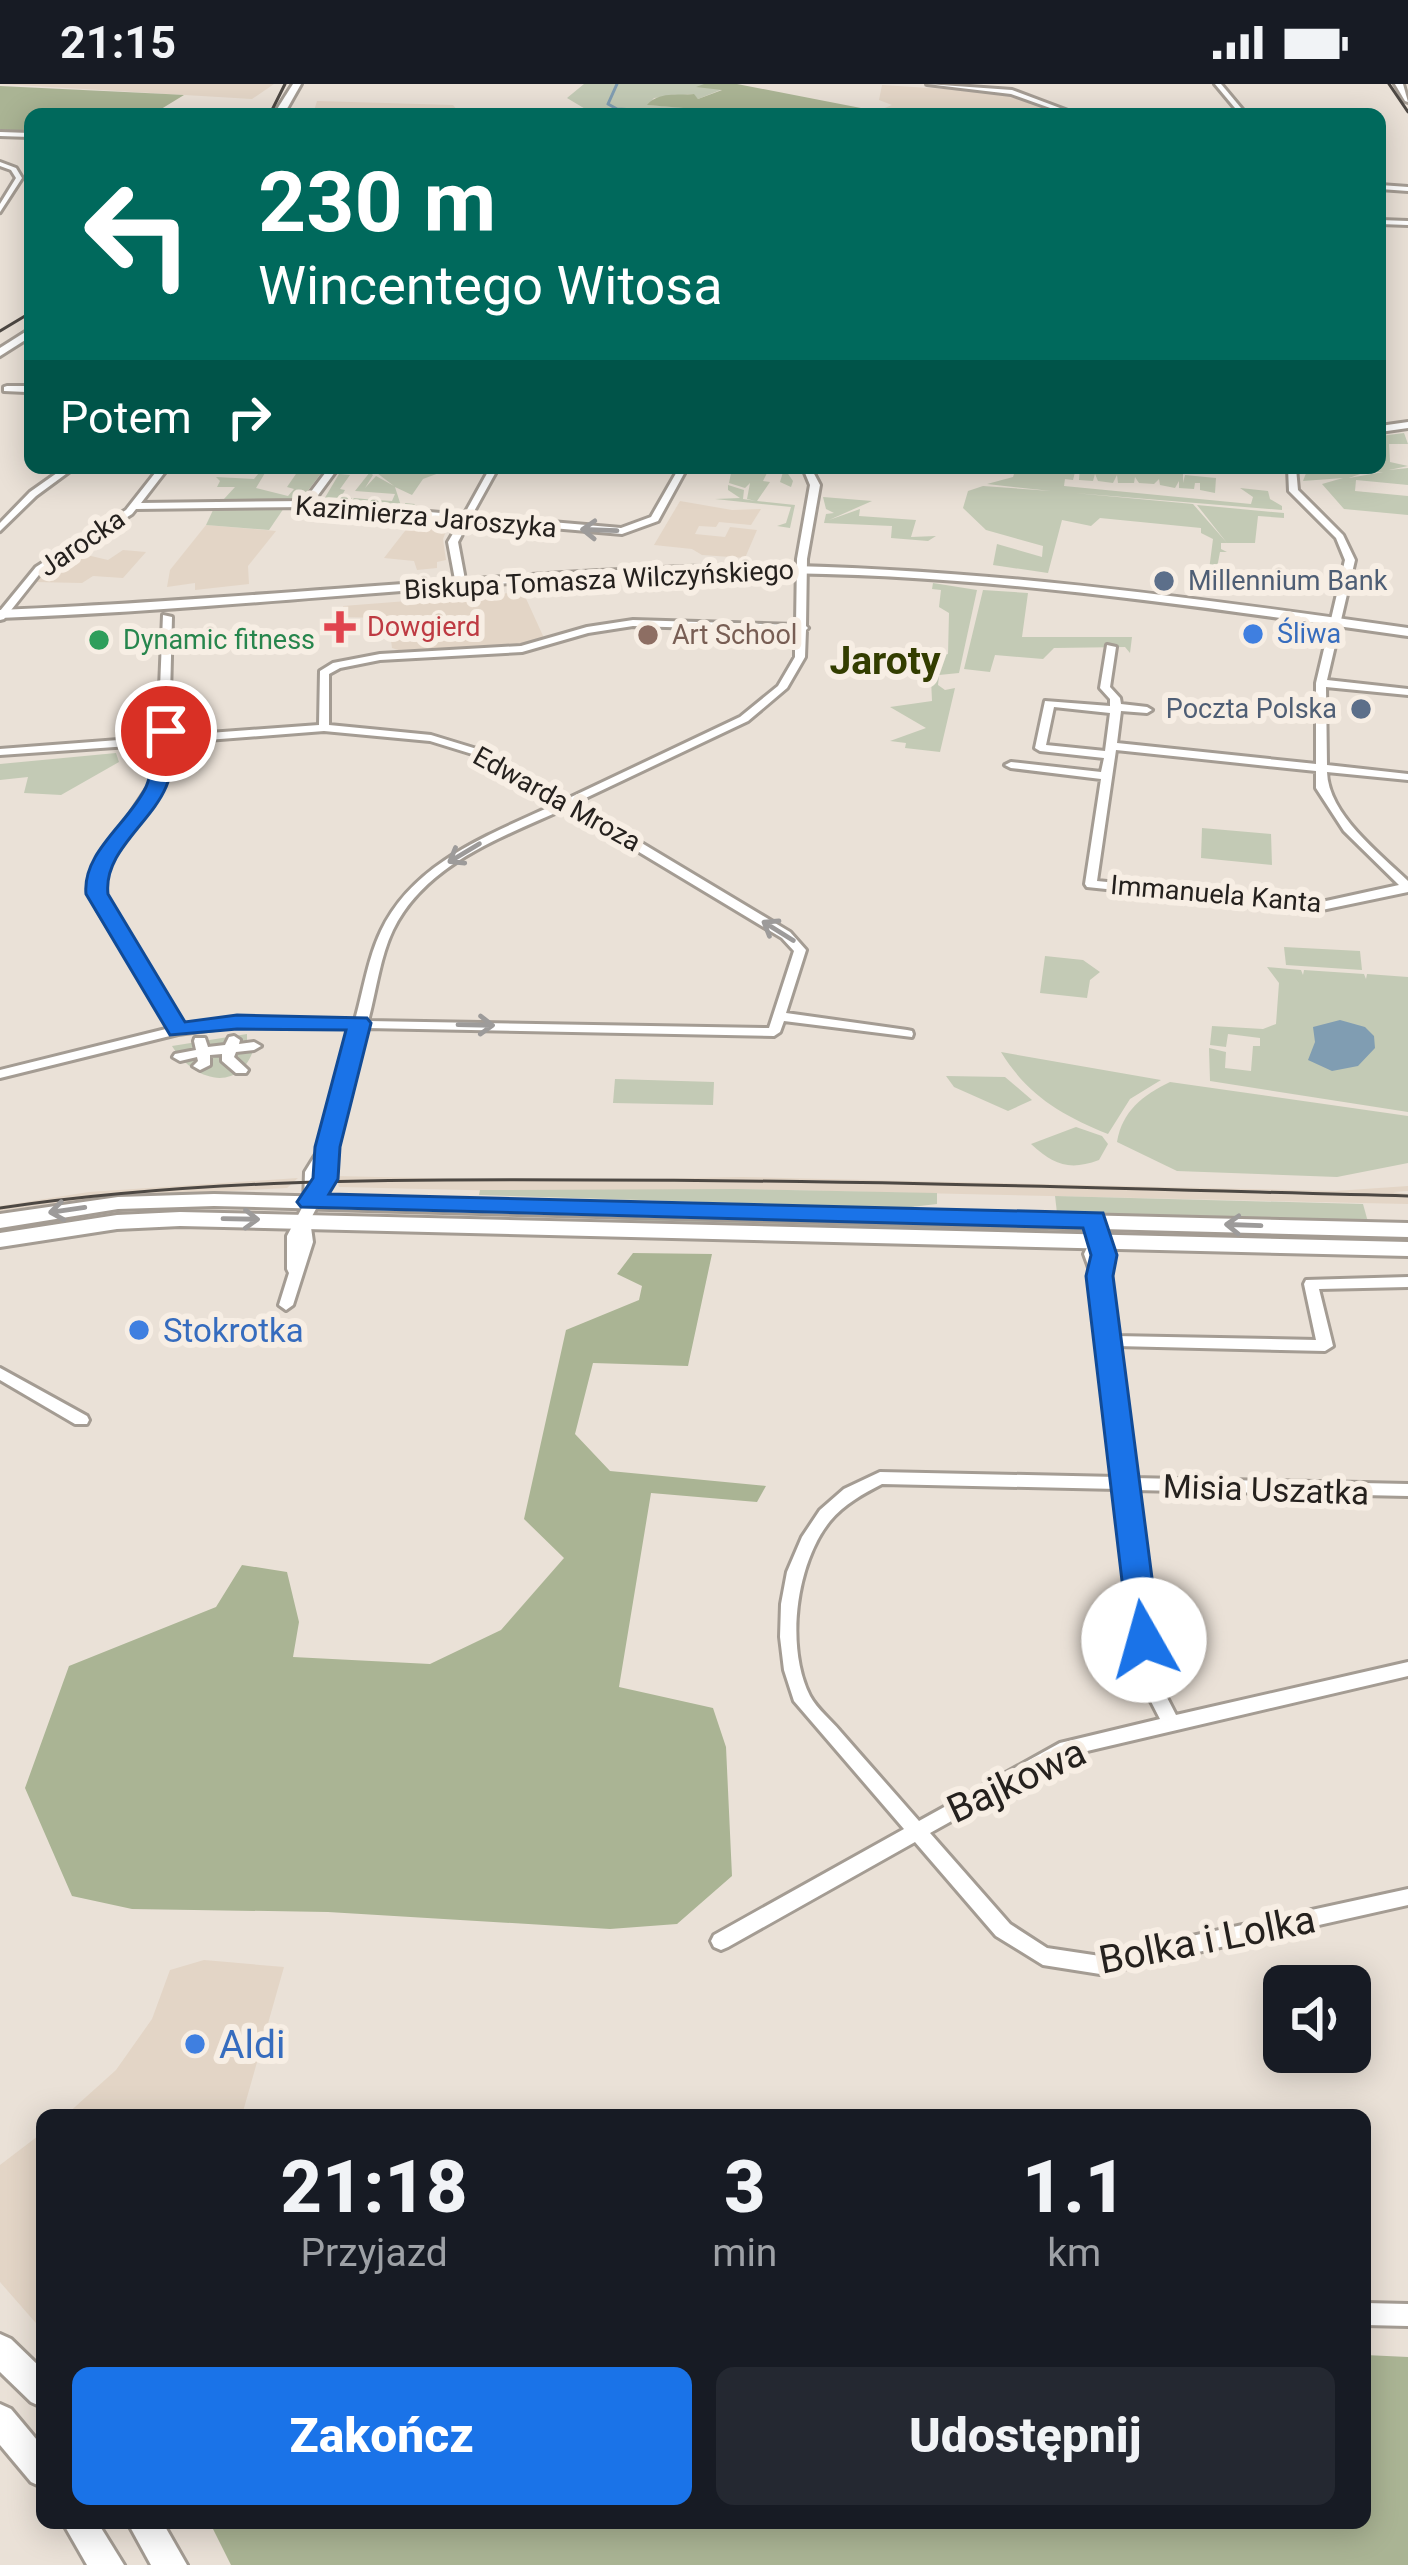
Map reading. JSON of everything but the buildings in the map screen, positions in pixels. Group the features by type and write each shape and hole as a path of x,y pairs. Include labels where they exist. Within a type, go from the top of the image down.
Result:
{"main road":[{"path":"1400,84 1408,99"},
{"path":"0,353 24,333"},
{"name":"Biskupa Tomasza Wilczyńskiego","path":"2,611 662,572 802,569 1013,580 1408,635"},
{"path":"0,1221 118,1203 1096,1230 1408,1230"},
{"path":"0,1240 152,1220 307,1211"},
{"path":"1096,1230 1408,1249"},
{"path":"0,2350 36,2386"},
{"path":"0,2420 36,2464"},
{"path":"83,2529 107,2565"},
{"path":"148,2529 170,2565"}],"street":[{"path":"930,84 1012,92 1056,108"},
{"path":"1218,84 1238,108"},
{"path":"0,144 3,134"},
{"path":"0,164 19,178 0,210"},
{"path":"7,389 24,389"},
{"path":"0,528 33,494 61,474"},
{"name":"Jarocka","path":"2,611 39,569 136,506 160,474"},
{"path":"307,504 330,474"},
{"path":"461,585 453,542 490,474"},
{"name":"Kazimierza Jaroszyka","path":"136,506 307,504 599,531 637,529 661,512 680,474"},
{"path":"286,1305 306,1242 307,1211 326,1179 328,1147 359,1023 385,934 401,906 424,880 465,851 763,706 790,677 800,657 802,569 815,485 810,474"},
{"name":"Immanuela Kanta","path":"1293,474 1294,491 1340,537 1349,555 1321,683 1322,788 1333,809 1407,888"},
{"path":"167,617 166,739 157,786 103,864 95,884 103,909 178,1030"},
{"path":"324,728 324,673 337,665 380,657 522,649 586,630 633,623 803,628"},
{"name":"Immanuela Kanta","path":"1111,647 1105,688 1115,698 1116,709 1091,884 1317,907 1407,888"},
{"path":"1321,683 1408,692"},
{"path":"1147,710 1049,703 1040,748 1408,777"},
{"name":"Edwarda Mroza","path":"0,752 324,728 398,732 476,750 798,943 799,961 779,1016"},
{"path":"1011,765 1104,776"},
{"path":"0,1074 178,1030 237,1022 774,1032 779,1016 907,1034"},
{"path":"180,1057 254,1046"},
{"path":"231,1048 241,1070"},
{"path":"1096,1230 1091,1255 1099,1276 1108,1341 1150,1682 1170,1722"},
{"path":"1108,1341 1325,1346 1311,1284 1408,1282"},
{"path":"0,1373 81,1420"},
{"name":"Misia Uszatka","path":"917,1828 802,1701 790,1671 788,1592 796,1562 856,1486 880,1478 1406,1493"},
{"name":"Bajkowa","path":"721,1941 1066,1748 1408,1669"},
{"name":"Bolka i Lolka","path":"917,1828 1003,1930 1042,1956 1070,1964 1100,1965 1408,1897"},
{"path":"1371,2314 1408,2315"}],"shaded area":[{"path":"0,84 274,84 252,99"},
{"path":"882,85 1006,93 1044,108 885,108 892,105 879,100"},
{"path":"317,101 455,108 315,108"},
{"path":"680,501 732,510 761,509 751,525 719,522 716,527 699,526 695,534 725,537 730,527 757,530 745,558 654,545"},
{"path":"415,518 450,521 443,539 446,560 437,562 437,568 417,570 414,561 384,558"},
{"path":"206,525 276,531 248,566 249,584 195,590 195,583 167,587 170,570"},
{"path":"123,550 146,552 123,578 35,582 74,552 108,560"},
{"path":"523,592 544,638 511,647 398,650 392,648 388,618 335,617 343,613 343,606"},
{"path":"335,1176 555,1181 742,1177 1335,1191 1408,1186 1408,1191 1393,1192 1408,1194 1408,1204 737,1189 556,1192 339,1187"},
{"path":"298,1178 287,1188 121,1197 0,1215 0,1206 89,1192"},
{"name":"Aldi","path":"204,1960 284,1967 244,2109 73,2109 116,2070 152,2019 170,1970"},
{"path":"36,2138 36,2323 0,2282 0,2165"}],"green space":[{"path":"584,84 704,84 723,89 698,99 693,94 654,98 648,105 689,108 584,108 567,98"},
{"path":"737,84 861,108 647,105 663,96 694,94 698,99 722,90 696,87"},
{"path":"0,86 184,95 163,108 24,108 24,131 0,131"},
{"path":"1404,433 1408,444 1389,444 1390,462 1408,466 1389,470 1408,468 1408,485 1356,480 1355,491 1408,496 1408,515 1344,509 1322,484 1343,478 1303,481 1306,474 1360,474 1349,478 1386,474 1386,435"},
{"path":"264,474 256,488 288,496 294,489 287,487 296,474 320,474 300,501 211,502 224,499 235,487 217,487 216,477 254,479"},
{"path":"339,474 350,475 340,489 345,490 341,497 352,498 349,504 354,498 375,500 374,506 378,500 392,501 395,494 355,491 368,474 373,475 365,488 376,476 394,486 378,474 436,474 423,479 412,495 395,487 402,509 407,509 405,503 415,504 409,510 318,501 323,501"},
{"path":"731,474 766,474 763,481 770,482 757,501 795,505 790,528 777,526 786,523 791,507 715,499 740,498 728,485 744,490 743,499 756,501 747,499 750,483 745,488 729,483"},
{"path":"782,474 793,481 791,487 780,482"},
{"path":"1074,474 1073,480 1065,479 1064,486 1251,504 1253,497 1240,488 1268,491 1282,510 1074,493 1193,504 1227,543 1221,543 1221,549 1227,552 1220,552 1216,573 1209,570 1213,539 1201,533 1201,528 1100,518 1091,526 1062,520 1048,573 993,565 997,544 1042,557 1043,546 986,530 963,508 968,491 983,486 1051,491 987,484 1013,477"},
{"path":"1080,474 1095,474 1093,481 1079,480"},
{"path":"1095,474 1183,474 1183,483 1185,475 1216,478 1215,493 1200,490 1200,483 1194,489 1179,488 1179,481 1175,488 1160,485 1159,479 1154,484 1139,483 1135,477 1134,483 1118,483 1117,475 1113,483 1098,481"},
{"path":"823,497 872,501 829,520 860,509 859,516 916,520 911,537 936,536 928,541 891,538 892,526 824,523 826,514 834,513 826,509"},
{"path":"1197,505 1284,513 1284,518 1258,516 1255,543 1227,543"},
{"path":"214,508 284,508 269,530 206,525"},
{"path":"933,583 977,590 959,673 939,675 938,685 945,690 955,688 940,752 905,748 906,743 890,741 926,728 890,707 932,701 930,657 948,654 949,613 939,607 941,590 932,589"},
{"path":"983,590 1028,593 1022,637 1132,637 1130,653 1125,647 1054,648 1043,659 995,655 990,672 964,669"},
{"path":"116,753 119,762 61,795 24,793 28,777 0,780 0,764"},
{"path":"1202,828 1271,834 1272,865 1201,858"},
{"path":"1284,947 1360,951 1362,970 1286,965"},
{"path":"1045,956 1083,960 1100,972 1090,980 1087,998 1040,993"},
{"path":"1267,967 1301,970 1303,975 1304,970 1364,974 1366,979 1367,974 1408,977 1408,1112 1210,1081 1209,1048 1226,1052 1225,1068 1251,1071 1253,1046 1260,1046 1260,1038 1228,1034 1226,1047 1210,1045 1212,1026 1263,1029 1276,1024 1279,983"},
{"path":"247,1034 247,1041 255,1045 248,1061 228,1077 204,1075 172,1046"},
{"path":"1001,1052 1161,1080 1130,1099 1108,1134 1047,1102"},
{"path":"946,1076 1005,1077 1032,1100 1008,1111 954,1087"},
{"path":"615,1079 714,1082 713,1105 613,1103"},
{"path":"1170,1082 1408,1116 1408,1163 1337,1177 1177,1171 1117,1142 1135,1105"},
{"path":"1076,1127 1102,1136 1108,1144 1099,1160 1062,1164 1031,1144"},
{"path":"480,1190 937,1193 937,1204 903,1208 479,1195"},
{"path":"1055,1196 1363,1204 1368,1222 1057,1213"},
{"path":"670,1215 1048,1225 1048,1231 599,1221"},
{"path":"633,1253 712,1254 688,1366 593,1363 575,1434 610,1471 766,1486 757,1502 651,1493 619,1687 713,1708 726,1747 732,1876 677,1924 610,1929 328,1912 132,1909 72,1896 25,1788 69,1666 216,1607 242,1565 287,1572 299,1622 293,1657 430,1664 501,1630 564,1558 524,1519 566,1330 639,1300 642,1286 617,1274"},
{"path":"1371,2355 1408,2357 1408,2565 231,2565 213,2529 1371,2529"}],"water":[{"path":"1340,1020 1365,1027 1374,1036 1375,1048 1358,1066 1332,1071 1308,1060 1315,1042 1313,1027"}],"waterway":[{"path":"615,108 608,104 617,84"}],"tram line":[{"path":"273,108 285,84"},
{"path":"1389,84 1408,112"},
{"path":"0,331 24,317"},
{"path":"0,1208 221,1186 442,1180 896,1183 1408,1196"}],"place":[{"name":"Millennium Bank","path":"1164,581"},
{"name":"Dowgierd","path":"340,627"},
{"name":"Śliwa","path":"1253,634"},
{"name":"Art School","path":"648,635"},
{"name":"Dynamic fitness","path":"99,640"},
{"name":"Poczta Polska","path":"1361,709"},
{"name":"Stokrotka","path":"139,1330"},
{"name":"Aldi","path":"195,2044"}],"district":[{"name":"Jaroty","path":"885,660"}],"route":[{"path":"166,731 162,775 103,864 96,880 97,894 178,1030 237,1022 359,1023 328,1147 326,1179 310,1202 1094,1220 1104,1255 1099,1276 1144,1640"}]}
